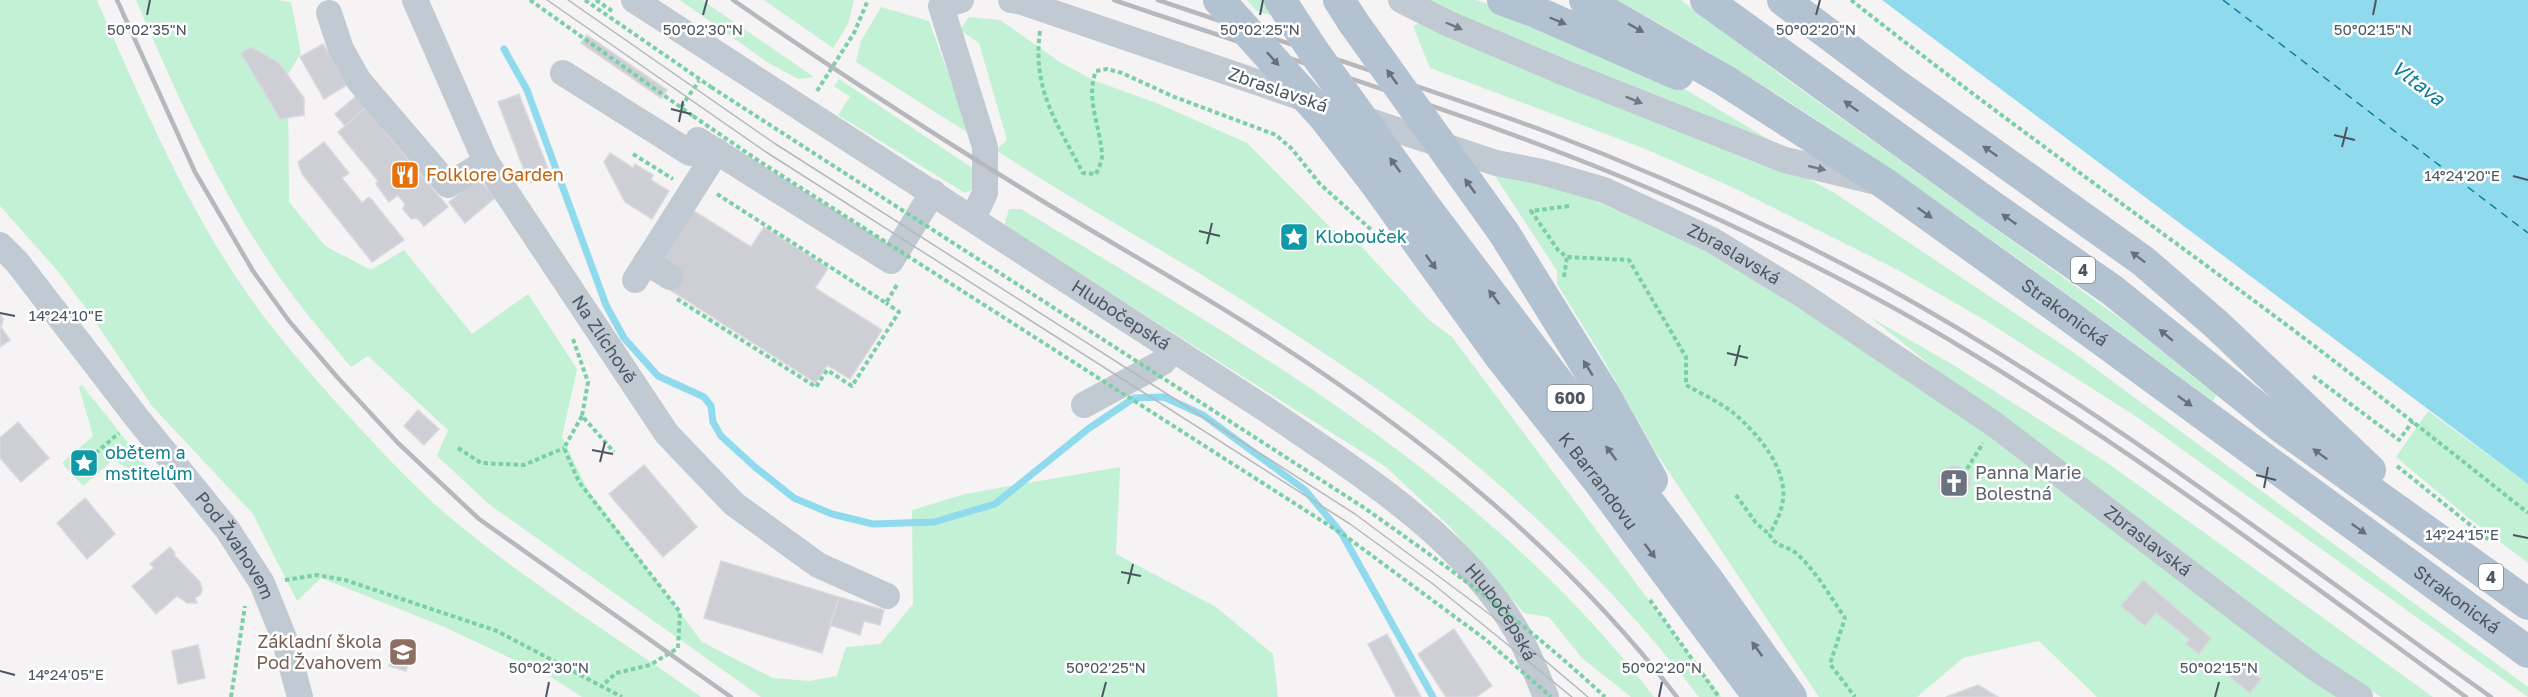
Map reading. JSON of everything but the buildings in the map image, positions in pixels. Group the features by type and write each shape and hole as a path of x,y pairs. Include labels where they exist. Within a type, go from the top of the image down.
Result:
{"main road":[{"name":"K Barrandovu","path":"1219,0 1317,109 1373,180 1498,355 1597,479 1759,697"},
{"name":"600","path":"1280,0 1314,52 1429,212 1710,583 1791,697"},
{"path":"1339,0 1504,233 1607,399 1710,583"},
{"path":"1503,0 1534,10 1635,54 1808,133"},
{"name":"Strakonická","path":"1585,0 1724,80 1884,183 2528,652"},
{"name":"4","path":"1706,0 1960,185 2112,290 2284,429 2528,604"},
{"path":"1783,0 1895,84 2144,261 2224,332 2453,549"}],"street":[{"name":"Na Zlíchově","path":"415,0 486,162 667,434 734,504 818,565 887,596"},
{"name":"Hlubočepská","path":"634,0 1173,349 1330,454 1421,521 1474,573 1516,630 1546,697"},
{"name":"Zbraslavská","path":"1011,0 1496,163 1542,172 1604,190 1712,240 1801,294 1994,424 2263,629 2360,697"},
{"path":"1401,0 1447,23 1565,73 1785,160 1884,183"},
{"path":"951,3 985,147 985,193 973,218"},
{"path":"329,13 341,49 358,81 448,185 486,162"},
{"path":"563,73 690,153 698,140 891,261 933,192"},
{"path":"670,277 640,272 717,151"},
{"name":"Pod Žvahovem","path":"0,245 17,262 137,418 227,529 254,589 284,638 300,697"},
{"path":"1084,405 1163,362 1173,349"}],"path":[{"path":"530,0 759,161 1344,535 1485,639 1551,697"},
{"path":"585,0 699,81 1363,507 1476,589 1575,669 1605,697"},
{"path":"817,92 854,33 868,0"},
{"path":"1851,0 1958,84 2359,380 2528,513"},
{"path":"1047,11 1039,32 1037,59 1040,82 1055,119 1083,173 1096,174 1102,157 1094,122 1093,80 1096,71 1107,69 1276,135 1292,148 1320,184 1340,204 1382,239"},
{"path":"681,107 699,81"},
{"path":"633,154 692,191"},
{"path":"1542,172 1544,183 1559,188 1569,206 1531,211 1558,250 1567,257 1629,260 1686,357 1686,385 1731,411 1761,441 1781,475 1784,492 1782,508 1770,535"},
{"path":"1563,286 1567,257"},
{"path":"640,272 816,387 827,370 852,386 899,312 886,303"},
{"path":"458,448 481,463 524,465 564,448 582,416 588,382 570,331"},
{"path":"582,416 614,453"},
{"path":"84,463 126,426"},
{"path":"564,448 579,482 680,612 678,648 650,665 616,673 602,686"},
{"path":"2389,459 2491,541"},
{"path":"1736,495 1756,523 1770,535 1772,541 1795,552 1817,576 1845,618 1830,663 1855,697"},
{"path":"231,697 254,589 317,575 345,580 498,632 622,697"},
{"path":"1645,593 1719,697"}],"green space":[{"path":"0,0 97,0 162,144 199,216 253,302 310,373 397,467 454,521 526,576 701,697 582,697 551,677 442,626 321,578 297,601 253,514 152,406 88,311 56,269 0,206"},
{"path":"136,0 277,0 291,2 301,53 288,74 289,202 325,246 371,270 404,250 472,334 528,294 577,369 562,437 587,489 702,642 773,678 810,681 837,676 846,647 880,644 913,604 912,510 965,494 1120,467 1116,554 1216,607 1273,654 1278,697 761,697 490,505 437,456 448,430 368,356 351,367 279,277 231,200 181,101"},
{"path":"680,0 702,0 814,77 798,79 767,62"},
{"path":"764,0 854,0 848,24 833,48"},
{"path":"1247,0 1265,0 1276,17 1257,11"},
{"path":"1414,0 1476,0 1514,13 1683,88 1788,151"},
{"path":"1617,0 1681,0 1778,73 2124,321 2216,395 2213,401 1995,242 1847,140 1695,44"},
{"path":"881,7 929,21 970,134 856,62 861,41"},
{"path":"969,17 1000,20 1060,62 1093,80 1159,104 1247,143 1332,229 1360,245 1429,320 1452,337 1721,697 1699,697 1643,629 1552,533 1452,445 1408,411 1236,296 996,150 1007,140 979,43 960,30"},
{"path":"1425,20 1793,171 1833,192 2070,350 2528,687 2528,697 2137,417 1983,319 1896,269 1734,188 1643,148 1430,68 1413,26"},
{"path":"839,79 977,171 975,188 965,193 838,115 850,97 834,86"},
{"path":"1495,176 1551,182 1710,251 1981,425 2343,697 2097,697 2039,641 1963,658 1917,697 1819,697 1655,451 1602,357 1557,284 1557,271","holes":["1949,466 1961,468 1970,478 1968,491 1958,498 1945,496 1938,485 1941,473","2143,581 2211,638 2199,654 2186,644 2189,639 2156,613 2122,606","2241,663 2261,679 2250,692 2230,677"]},
{"path":"1009,209 1021,209 1193,313 1362,424 1442,484 1518,549 1589,620 1654,697 1631,697 1582,658 1549,617 1524,613 1450,527 1386,467 1004,226"},
{"path":"1870,317 1955,366 2106,462 2433,697 2381,697 2314,653 1975,400"},
{"path":"82,385 158,480 154,483 113,460 83,486 62,463 93,436 79,387"},
{"path":"2428,411 2528,484 2528,563 2471,520 2396,457"}],"water":[{"name":"Vltava","path":"1882,0 2528,0 2528,484"}],"waterway":[{"path":"504,49 527,90 606,305 624,338 658,376 704,397 711,406 713,422 721,436 794,498 832,514 873,524 934,522 995,504 1088,429 1134,398 1164,397 1203,415 1305,490 1342,534 1433,697"}],"ferry route":[{"path":"2223,0 2528,233"}],"tram line":[{"path":"547,0 766,152 1350,524 1433,584 1572,697"},
{"path":"568,0 774,143 1355,514 1496,619 1588,697"}],"railway":[{"path":"117,0 195,172 253,271 289,321 338,378 398,443 479,519 731,697"},
{"path":"733,0 993,171 1232,314 1375,410 1485,496 1536,543 1633,643 1677,697"},
{"path":"1114,0 1421,102 1573,158 1722,221 1846,282 1966,350 2094,432 2220,518 2466,697"},
{"path":"1158,0 1547,132 1634,166 1845,265 1965,333 2119,431 2269,536 2491,697"}],"place":[{"name":"Folklore Garden","path":"405,175"},
{"name":"Klobouček","path":"1294,237"},
{"name":"obětem a mstitelům","path":"84,463"},
{"name":"Panna Marie Bolestná","path":"1954,483"},
{"name":"Základní škola Pod Žvahovem","path":"403,652"}]}
